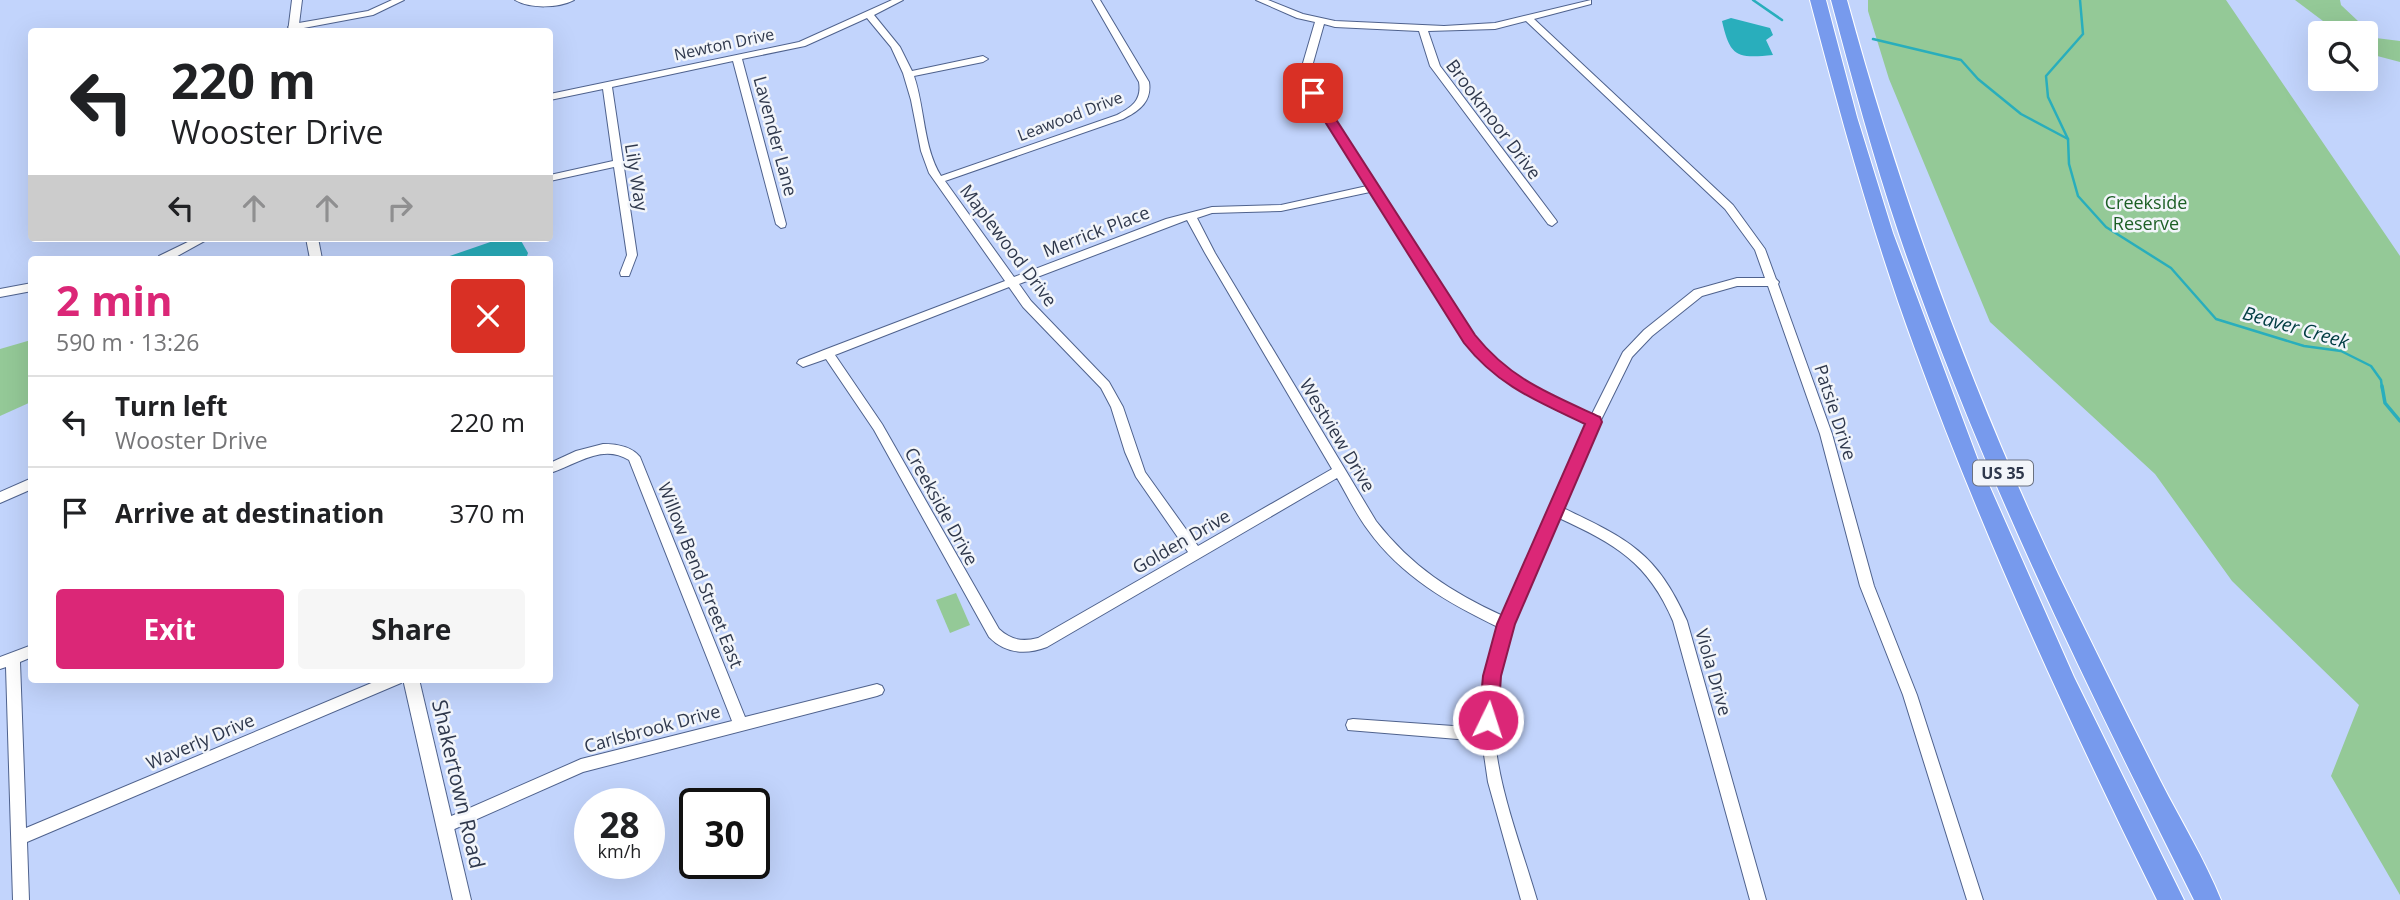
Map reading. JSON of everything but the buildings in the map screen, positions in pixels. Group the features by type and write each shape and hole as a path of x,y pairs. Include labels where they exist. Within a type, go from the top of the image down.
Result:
{"highway":[{"path":"1807,0 1819,45 1841,94"},
{"name":"US 35","path":"1818,0 1841,94 1913,318 1968,458 2041,629 2171,900"},
{"name":"US 35","path":"1842,0 1846,26 1880,150 1919,265 1971,399 2129,746 2208,900"}],"street":[{"path":"293,28 297,0"},
{"path":"298,28 370,13 400,0"},
{"path":"519,0 540,4 570,0"},
{"name":"Newton Drive","path":"553,96 802,44 899,0"},
{"name":"Leawood Drive","path":"939,180 1120,117 1141,103 1145,94 1144,82 1096,0"},
{"path":"1260,0 1320,22 1423,29 1487,28 1588,2"},
{"name":"Maplewood Drive","path":"868,14 894,42 909,74 923,149 939,180 1027,304 1105,385 1118,407 1130,452 1140,474 1196,553"},
{"name":"Patsie Drive","path":"1528,18 1729,207 1760,249 1826,434 1867,586 1910,695 1975,900"},
{"path":"1320,22 1308,63 1310,84 1318,102 1483,356 1502,374 1525,389 1594,422"},
{"name":"Brookmoor Drive","path":"1423,29 1434,66 1552,222"},
{"name":"Lavender Lane","path":"737,57 781,224"},
{"path":"909,74 983,60"},
{"name":"Lily Way","path":"607,85 632,255 625,273"},
{"path":"553,177 617,163"},
{"name":"Merrick Place","path":"803,363 1190,215 1212,210 1281,208 1373,188"},
{"name":"Westview Drive","path":"1190,215 1371,525 1387,547 1413,572 1464,604 1506,624"},
{"path":"169,256 197,242"},
{"path":"1530,900 1495,782 1488,735 1492,676 1506,624 1594,422 1627,355 1648,333 1690,298 1721,285 1774,282"},
{"path":"0,293 28,288"},
{"name":"Creekside Drive","path":"828,354 878,428 994,633 1003,642 1015,646 1029,647 1042,643"},
{"name":"Willow Bend Street East","path":"553,467 598,450 617,449 629,453 637,462 741,725"},
{"name":"Golden Drive","path":"1042,643 1339,471"},
{"path":"0,498 28,485"},
{"name":"Viola Drive","path":"1556,511 1630,549 1652,569 1668,592 1680,621 1758,900"},
{"path":"21,900 6,661 28,653"},
{"name":"Waverly Drive","path":"19,838 387,683"},
{"name":"Shakertown Road","path":"412,683 462,900"},
{"name":"Carlsbrook Drive","path":"445,827 581,766 877,690"},
{"path":"1353,725 1488,735"}],"green space":[{"name":"Creekside Reserve","path":"1868,0 2226,0 2400,256 2400,895 2331,776 2359,705 2232,581 2155,474 1990,322 1889,79 1868,11"},
{"path":"2295,0 2340,0 2341,5 2358,21 2323,21"},
{"path":"2378,38 2400,41 2400,62 2378,56"},
{"path":"28,341 28,403 0,416 0,349"},
{"path":"956,593 970,625 950,633 936,600"}],"shaded area":[{"path":"1731,18 1770,28 1773,35 1766,40 1773,55 1751,56 1737,53 1728,42 1722,21"},
{"path":"490,242 522,242 528,253 527,256 450,256"}],"waterway":[{"path":"1753,0 1782,20"},
{"name":"Beaver Creek","path":"2068,139 2048,97 2046,76 2083,34 2080,0"},
{"path":"1873,39 1961,60 1978,79 2021,114 2068,139"},
{"name":"Beaver Creek","path":"2068,139 2069,164 2078,196 2106,227 2171,268 2216,319 2304,346 2341,351 2371,366 2381,380 2382,388"},
{"name":"Beaver Creek","path":"2382,386 2385,403 2400,421"}],"route":[{"path":"1313,93 1469,339 1483,356 1502,374 1525,389 1594,422 1506,624 1492,676 1488,720"}]}
